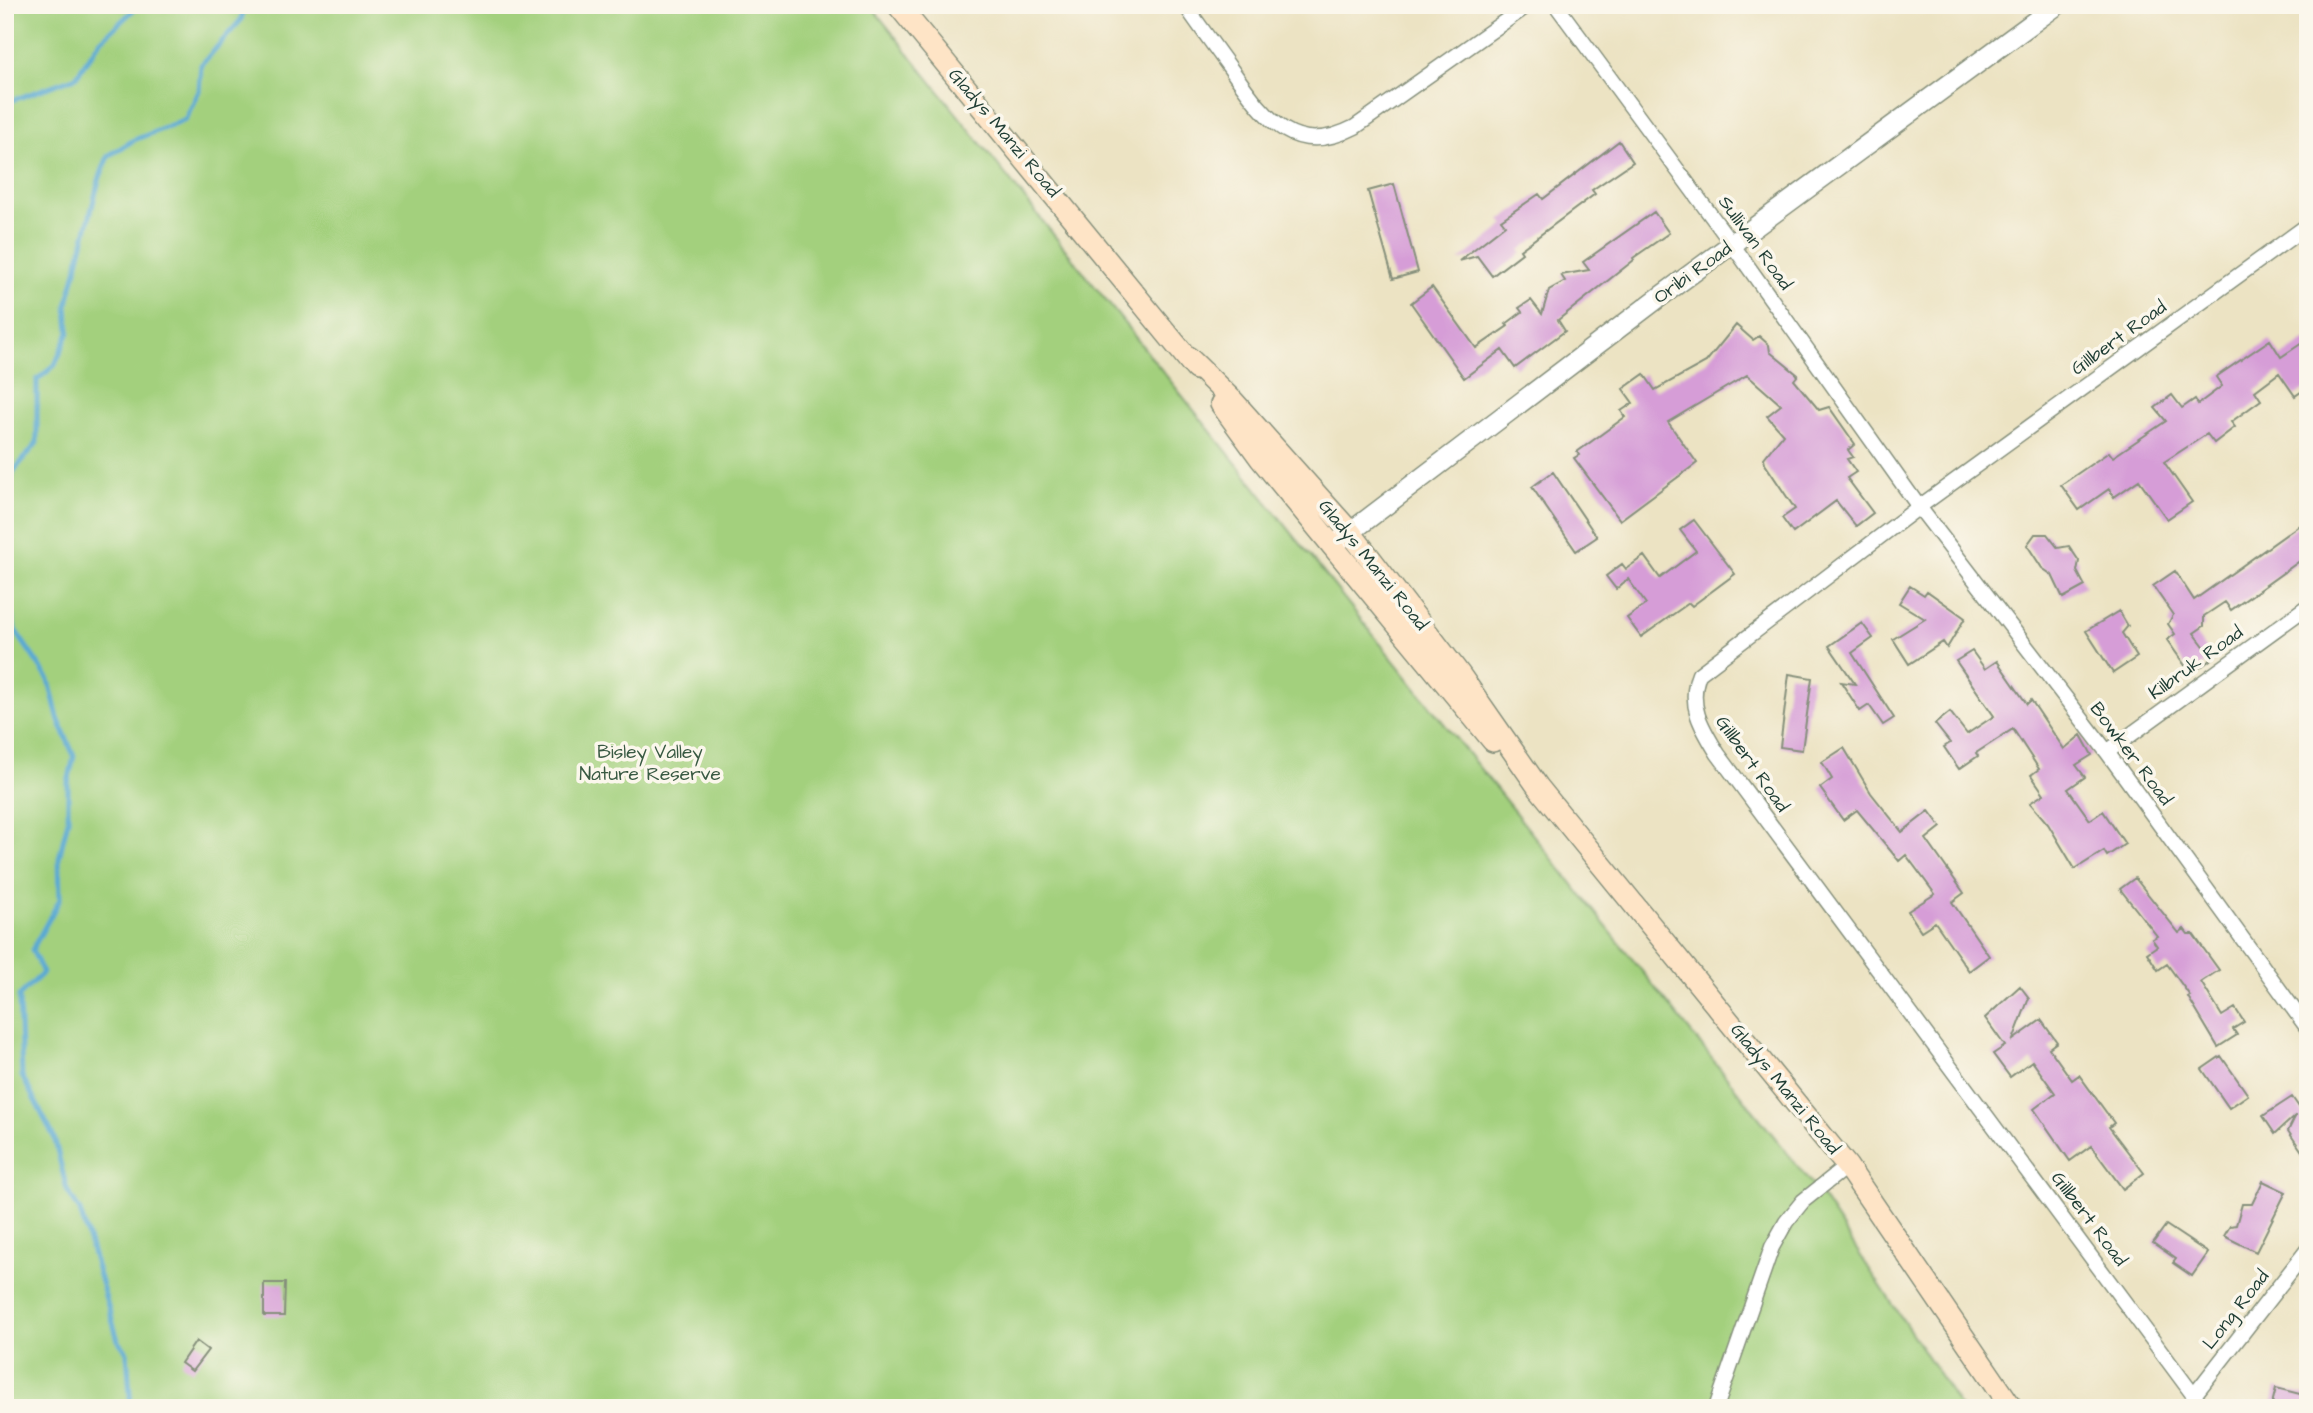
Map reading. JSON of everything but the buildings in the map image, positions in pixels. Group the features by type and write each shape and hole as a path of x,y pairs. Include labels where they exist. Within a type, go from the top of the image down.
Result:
{"main road":[{"name":"Gladys Manzi Road","path":"898,5 1189,358 1254,449 1332,546 1501,751 1538,787"},
{"name":"Gladys Manzi Road","path":"1189,358 1233,401 1350,532 1460,676 1538,787 1847,1166 2012,1408"}],"street":[{"path":"1185,5 1259,110 1279,128 1297,136 1317,138 1336,137 1355,127 1528,5"},
{"name":"Sullivan Road","path":"1556,5 1732,244 1919,507"},
{"name":"Oribi Road","path":"1332,546 1732,244 2057,5"},
{"name":"Gillbert Road","path":"2203,1408 1718,754 1698,718 1694,688 1699,674 1919,507 2308,225"},
{"name":"Bowker Road","path":"1919,507 2107,752 2308,1029"},
{"name":"Kilbruk Road","path":"2107,752 2308,606"},
{"path":"1716,1408 1772,1247 1786,1222 1803,1201 1847,1166"},
{"name":"Long Road","path":"2195,1394 2308,1248"}],"green space":[{"name":"Bisley Valley Nature Reserve","path":"5,5 870,5 1820,1194 1961,1408 5,1408"}],"waterway":[{"path":"5,103 76,77 100,41 139,5"},
{"path":"5,505 13,472 37,443 37,380 55,365 69,332 67,306 99,180 108,156 134,140 185,120 199,91 201,65 241,20 245,5"},
{"path":"5,589 15,630 49,680 58,718 74,756 68,783 68,820 59,858 60,899 32,950 43,973 19,996 22,1076 54,1137 67,1190 80,1211 118,1340 127,1352 131,1408"}]}
